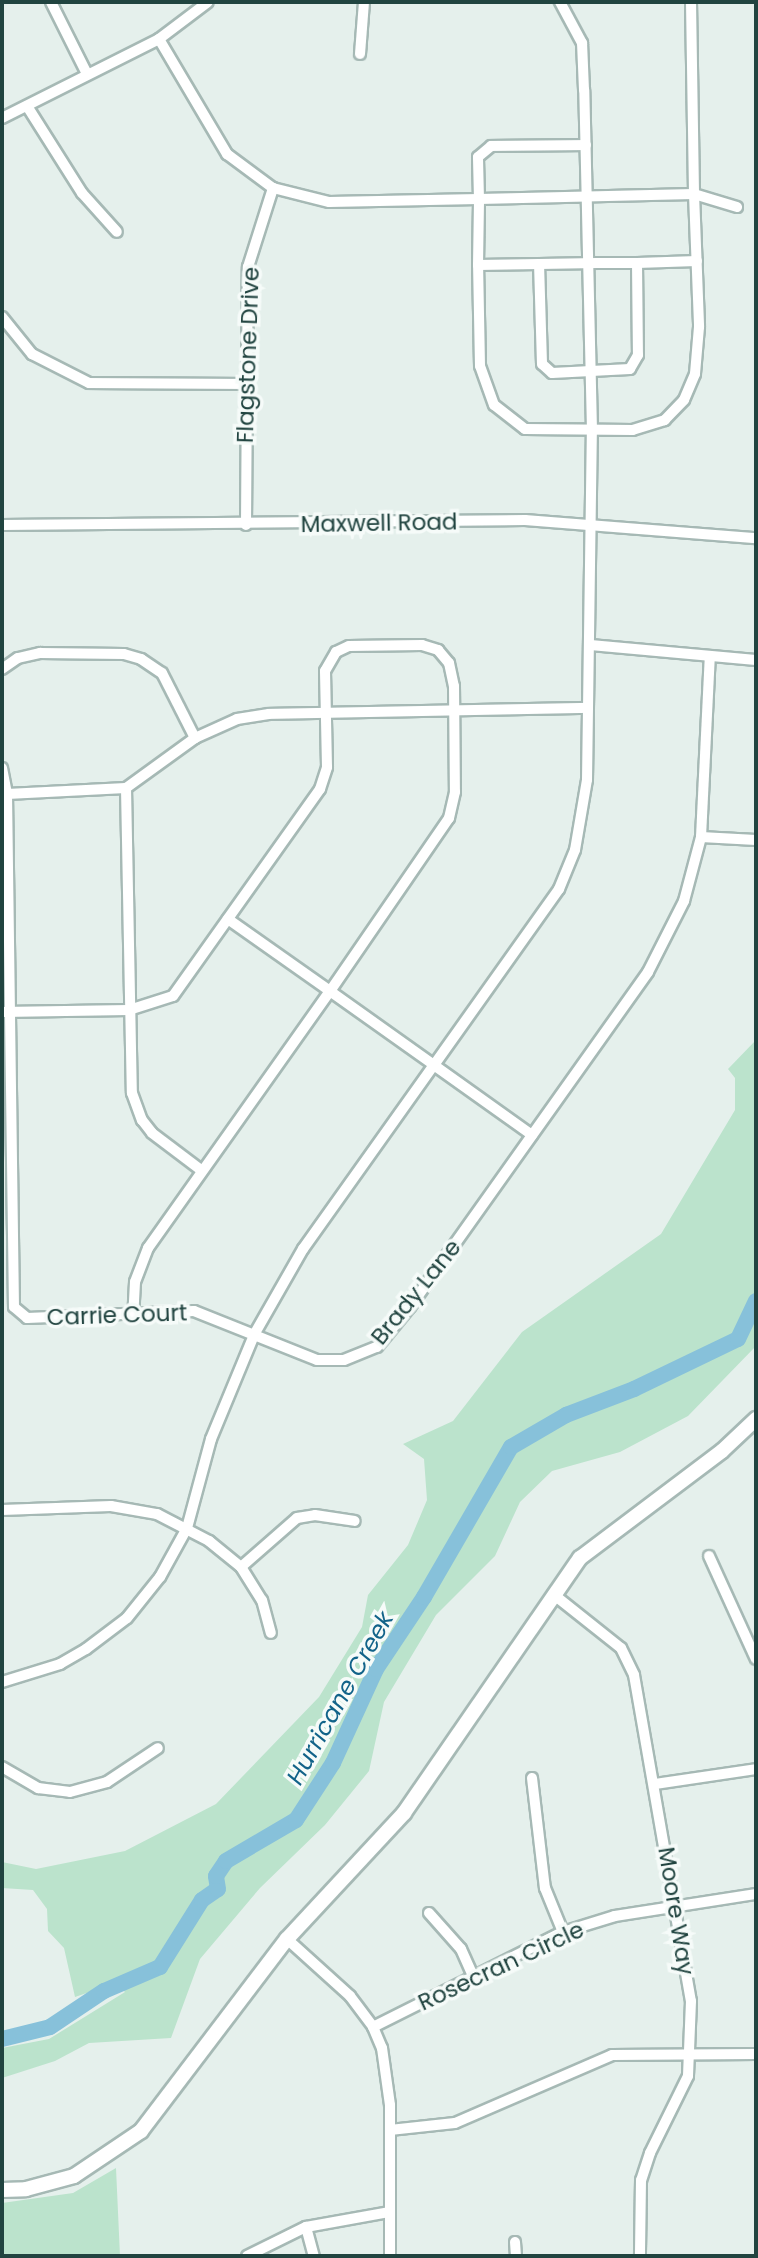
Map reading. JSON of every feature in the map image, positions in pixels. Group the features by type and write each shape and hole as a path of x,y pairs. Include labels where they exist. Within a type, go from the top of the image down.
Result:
{"main road":[{"path":"2,2190 26,2189 66,2179 108,2158 141,2132 287,1939 404,1814 553,1594 590,1549 722,1451 756,1419"}],"street":[{"path":"51,2 88,75"},
{"path":"2,118 159,39 208,2"},
{"path":"360,54 364,2"},
{"path":"2,1682 60,1664 107,1636 145,1598 187,1528 211,1439 255,1333 303,1250 559,889 575,850 587,780 592,431 582,43 561,2"},
{"path":"586,145 491,146 478,157 480,366 494,405 526,429 633,430 665,420 684,400 695,374 697,261 691,2"},
{"path":"159,39 227,154 273,188 329,202 694,194 737,207"},
{"path":"27,106 82,193 117,232"},
{"name":"Flagstone Drive","path":"246,525 244,384 248,267 273,188"},
{"path":"478,265 697,261"},
{"path":"539,264 542,364 552,373 591,373 618,372 637,362 637,263"},
{"path":"2,317 32,354 89,383 244,384"},
{"name":"Maxwell Road","path":"2,525 246,525 525,520 756,538"},
{"path":"2,768 7,794 5,1012 129,1010 173,996 320,789 327,766 329,661 349,646 422,645 438,650 449,663 454,711 455,792 449,818 148,1248 135,1282 132,1315"},
{"path":"590,645 756,660"},
{"path":"2,669 19,658 40,653 124,654 141,659 162,673 195,738"},
{"name":"Brady Lane","path":"255,1333 286,1350 317,1360 344,1360 377,1347 648,972 684,901 701,837 710,656"},
{"path":"7,794 126,788 195,738 237,719 326,714 588,708"},
{"path":"126,788 132,1093 142,1120 201,1170"},
{"path":"701,837 756,840"},
{"path":"228,919 532,1135"},
{"name":"Carrie Court","path":"5,1012 11,1292 18,1314 27,1318 194,1311 255,1333"},
{"path":"2,1510 111,1506 157,1514 187,1528 241,1567 262,1600 271,1633"},
{"path":"241,1567 298,1518 315,1515 355,1521"},
{"path":"709,1556 756,1659"},
{"name":"Moore Way","path":"553,1594 621,1648 634,1675 691,2001 691,2055 688,2076 650,2153 641,2180 640,2256"},
{"path":"2,1767 38,1788 70,1793 107,1782 158,1748"},
{"path":"655,1784 756,1769"},
{"path":"532,1778 545,1888 563,1932"},
{"name":"Rosecran Circle","path":"373,2027 563,1932 615,1916 756,1894"},
{"path":"429,1913 461,1949 473,1976"},
{"path":"287,1939 350,1996 373,2027 387,2072 390,2256"},
{"path":"390,2130 455,2123 612,2055 756,2054"},
{"path":"247,2256 306,2227 389,2212"},
{"path":"306,2227 314,2256"},
{"path":"515,2242 516,2256"}],"green space":[{"path":"756,1040 756,1346 688,1416 620,1452 552,1471 520,1502 495,1556 436,1615 384,1702 369,1771 325,1825 260,1888 200,1959 171,2038 89,2043 55,2061 2,2078 2,2048 49,2039 125,1992 116,1983 75,1997 64,1948 48,1931 47,1909 33,1890 2,1888 2,1862 36,1869 125,1851 216,1804 319,1697 362,1627 368,1595 408,1545 427,1500 424,1459 403,1444 453,1421 522,1332 661,1234 735,1110 735,1078 728,1069"},
{"path":"116,2168 120,2256 2,2256 2,2203 73,2193"}],"waterway":[{"name":"Hurricane Creek","path":"2,2039 50,2027 104,1991 160,1967 202,1900 218,1889 216,1876 226,1861 296,1820 333,1763 376,1669 424,1597 511,1447 566,1415 634,1389 738,1339 756,1301"}]}
